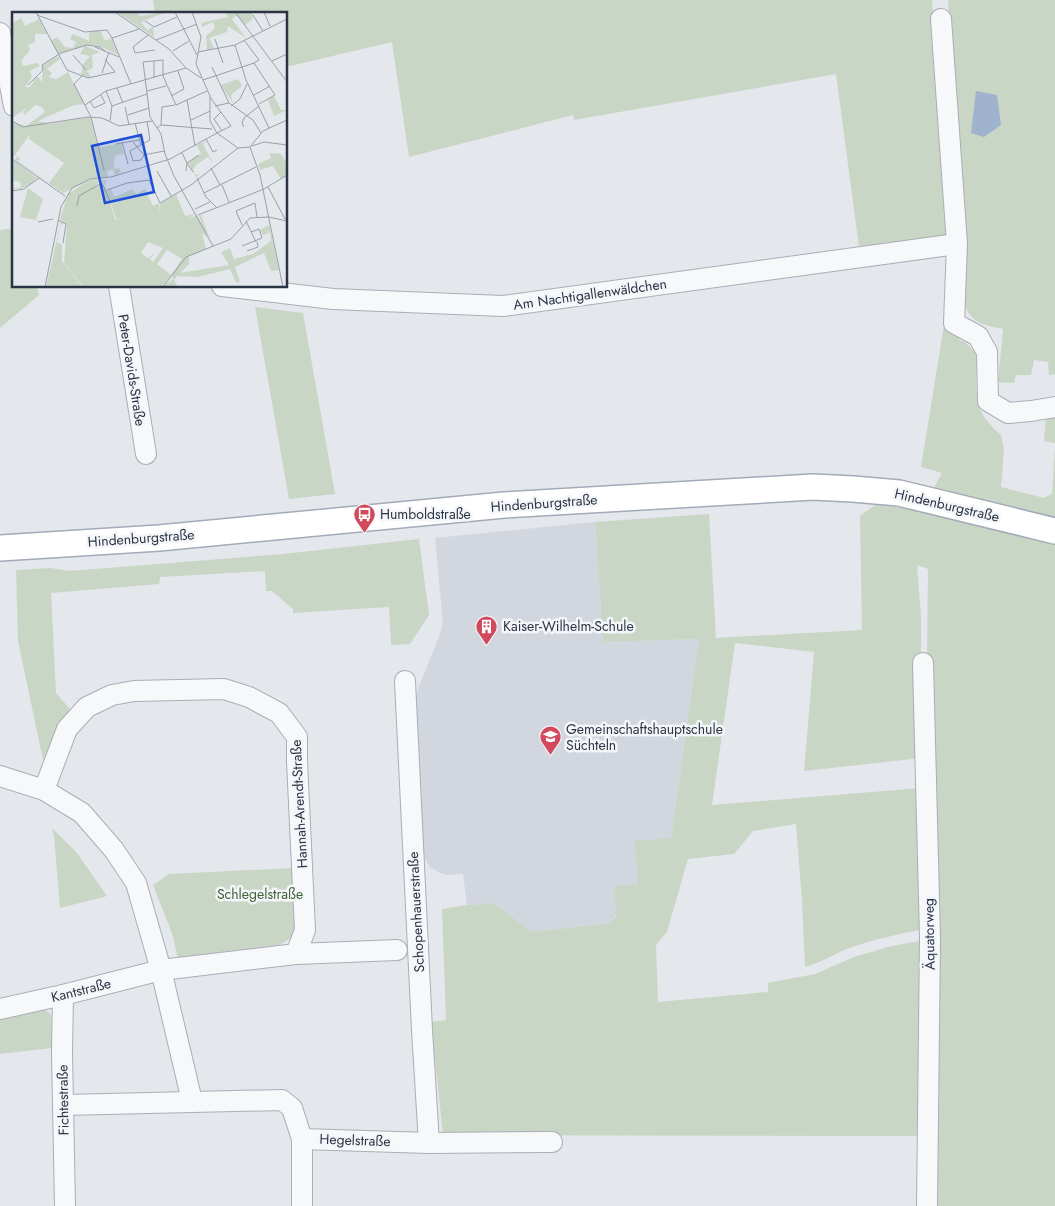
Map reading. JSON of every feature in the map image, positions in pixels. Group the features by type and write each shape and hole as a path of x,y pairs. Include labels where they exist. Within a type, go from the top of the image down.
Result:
{"main road":[{"name":"Hindenburgstraße","path":"0,548 158,538 504,505 813,487 853,488 899,493 1055,531"}],"street":[{"path":"941,19 957,244 954,323 978,336 987,352 988,401 1008,413 1055,407"},
{"path":"0,34 12,96"},
{"name":"Am Nachtigallenwäldchen","path":"239,288 332,299 503,306 957,244"},
{"name":"Peter-Davids-Straße","path":"118,288 146,454"},
{"name":"Äquatorweg","path":"923,663 930,938 926,1206"},
{"name":"Schopenhauerstraße","path":"405,681 429,1143"},
{"name":"Hannah-Arendt-Straße","path":"44,790 67,729 88,707 112,695 134,691 224,689 249,697 279,712 298,737 297,761 305,930 296,954"},
{"path":"0,776 44,790 82,813 114,850 136,883 161,970 192,1101"},
{"path":"161,970 296,954 396,950"},
{"name":"Kantstraße","path":"0,1009 161,970"},
{"name":"Fichtestraße","path":"63,995 62,1053 65,1206"},
{"name":"Hegelstraße","path":"63,1105 282,1100 292,1108 302,1139 429,1143 552,1142"},
{"path":"302,1139 302,1206"}],"shaded area":[{"name":"Gemeinschaftshauptschule Süchteln","path":"595,522 603,642 699,639 671,838 610,923 532,932 494,903 467,905 463,874 446,875 431,868 422,853 414,704 443,624 435,538"}],"green space":[{"path":"153,0 932,0 949,236 859,247 836,74 574,120 573,115 409,157 392,42 288,67 288,12 155,12"},
{"path":"948,0 1055,0 1055,374 1049,375 1048,362 1034,360 1031,375 1016,375 1014,383 998,382 1003,329 984,325 975,320 964,304 955,97"},
{"path":"12,228 12,288 37,288 39,295 0,328 0,230"},
{"path":"255,307 303,313 335,494 289,499"},
{"path":"944,325 975,352 977,359 976,386 978,405 984,417 1001,435 1004,450 1001,487 1044,498 1052,494 1055,447 1055,519 932,491 942,473 921,467"},
{"path":"1055,416 1055,443 1044,441 1046,418"},
{"path":"875,505 915,509 1055,540 1055,1206 931,1206 928,569 917,565 921,616 921,758 804,771 814,652 735,643 712,805 921,788 924,929 861,944 805,967 796,824 753,831 734,854 688,859 667,932 656,945 658,1002 768,992 768,983 815,974 854,957 888,947 924,940 921,1136 443,1135 431,1022 446,1020 442,909 494,903 532,932 610,923 616,916 614,886 638,884 635,841 671,838 699,639 603,642 595,522 709,514 716,638 862,630 860,516"},
{"path":"419,539 429,615 410,644 391,645 389,607 293,613 293,609 272,591 266,591 265,571 160,577 159,584 51,593 56,693 70,709 58,727 43,760 18,641 16,570 51,568 69,571 283,554"},
{"path":"52,828 77,853 107,896 60,908"},
{"name":"Schlegelstraße","path":"294,868 298,923 293,937 279,945 178,960 173,936 153,885 169,874"},
{"path":"43,1007 51,1015 52,1048 0,1054 0,1016"}],"water":[{"path":"976,91 997,95 1001,125 984,137 971,133"}],"place":[{"name":"Humboldstraße","path":"364,533"},
{"name":"Kaiser-Wilhelm-Schule","path":"487,645"},
{"name":"Gemeinschaftshauptschule Süchteln","path":"550,756"}]}
